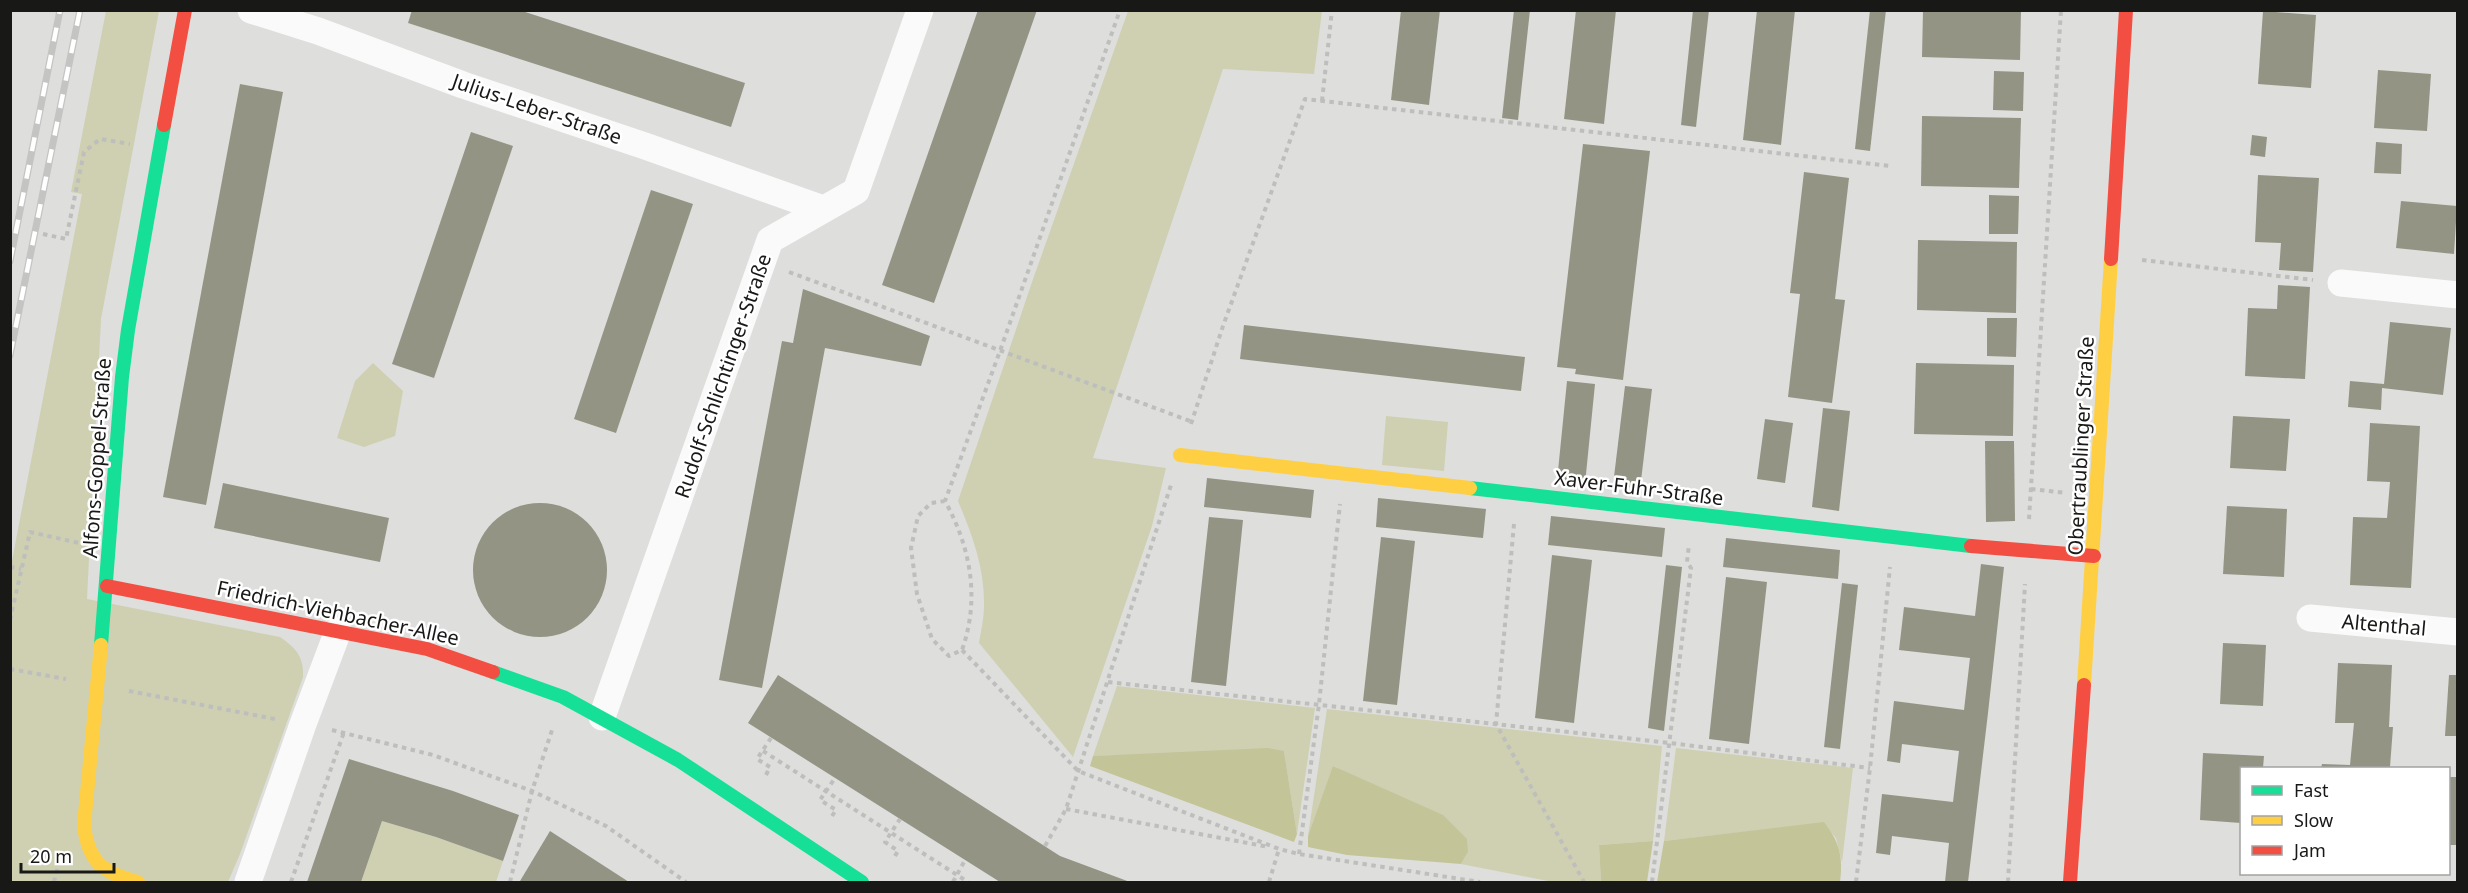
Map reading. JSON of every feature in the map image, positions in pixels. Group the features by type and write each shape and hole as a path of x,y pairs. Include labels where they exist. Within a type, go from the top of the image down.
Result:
{"street":[{"name":"Alfons-Goppel-Straße","path":"138,882 118,878 103,869 92,857 85,842 84,825 107,586 122,376 128,330 185,10"},
{"name":"Julius-Leber-Straße","path":"251,10 318,31 463,85 823,209"},
{"name":"Rudolf-Schlichtinger-Straße","path":"602,717 770,240 856,191 920,10"},
{"name":"Obertraublinger Straße","path":"2070,882 2094,556 2126,10"},
{"path":"2341,284 2457,295"},
{"name":"Xaver-Fuhr-Straße","path":"1180,455 2027,552 2094,556"},
{"name":"Friedrich-Viehbacher-Allee","path":"107,586 427,649 562,697 678,760 862,882"},
{"name":"Altenthal","path":"2310,618 2457,632"},
{"path":"248,882 338,630"}],"path":[{"path":"945,501 931,503 918,516 911,548 917,594 932,639 949,656 962,650 970,626 972,597 966,549 958,525 945,501 1120,10"},
{"path":"1322,101 1332,10"},
{"path":"2008,882 2061,10"},
{"path":"1305,99 1890,166"},
{"path":"43,234 66,239 84,152 100,139 160,148"},
{"path":"2111,256 2341,284"},
{"path":"762,262 1192,422"},
{"path":"1299,854 1319,704 1343,474"},
{"path":"1517,494 1496,724 1584,882"},
{"path":"1652,882 1691,568 1687,562 1693,513"},
{"path":"10,620 30,532 109,549"},
{"path":"1856,882 1893,537"},
{"path":"10,567 21,569"},
{"path":"962,650 1078,771 1280,849"},
{"path":"10,669 97,685"},
{"path":"1107,682 1670,743 1870,768"},
{"path":"510,882 532,791 562,697"},
{"path":"291,882 344,732"},
{"path":"766,775 770,767 757,759 771,738"},
{"path":"763,751 968,882"},
{"path":"1045,846 1066,809 1078,771"},
{"path":"832,816 836,810 820,800 835,778"},
{"path":"532,791 606,826 686,882"},
{"path":"1066,809 1299,854 1480,882"},
{"path":"895,856 898,851 885,842 900,819"},
{"path":"1269,882 1280,849"},
{"path":"953,882 965,860"}],"green space":[{"path":"106,11 159,11 101,319 87,599 280,637 298,654 303,670 303,677 228,882 11,882 11,566 82,194 71,192"},
{"path":"1128,11 1322,11 1314,74 1223,69 1093,458 1166,468 1152,526 1073,757 979,643 984,611 984,592 973,539 958,501 1031,285"},
{"path":"373,363 403,391 395,436 364,447 337,438 355,381"},
{"path":"1386,416 1448,422 1444,471 1382,465"},
{"path":"1117,686 1315,708 1297,834 1284,751 1093,756"},
{"path":"1327,709 1662,746 1653,841 1599,845 1601,882 1553,882 1461,864 1468,852 1334,766 1308,836"},
{"path":"1268,748 1284,751 1297,834 1294,842 1090,766 1093,756"},
{"path":"1676,748 1853,768 1842,862 1836,838 1823,823 1664,841"},
{"path":"1333,766 1443,815 1467,839 1468,852 1461,864 1347,855 1308,847 1308,836"},
{"path":"382,821 503,861 496,882 361,882"},
{"path":"1824,822 1839,850 1840,882 1657,882 1664,841"},
{"path":"1653,841 1647,882 1601,882 1599,845"}],"building":[{"path":"412,10 519,10 745,83 731,127 408,23"},
{"path":"978,10 1037,10 934,303 882,285"},
{"path":"1401,10 1440,10 1429,105 1391,100"},
{"path":"1514,10 1530,10 1518,120 1502,118"},
{"path":"1576,10 1616,10 1604,124 1564,119"},
{"path":"1693,10 1709,10 1696,127 1681,125"},
{"path":"1757,10 1795,10 1781,145 1743,140"},
{"path":"1870,10 1886,10 1870,151 1855,149"},
{"path":"1923,10 2021,10 2020,60 1922,57"},
{"path":"2263,11 2316,15 2311,88 2258,84"},
{"path":"2378,70 2431,74 2427,131 2374,128"},
{"path":"1994,71 2024,72 2023,111 1993,110"},
{"path":"240,84 283,92 206,505 163,497"},
{"path":"1922,116 2021,118 2019,188 1921,186"},
{"path":"471,132 513,146 434,378 392,364"},
{"path":"2252,135 2267,137 2265,157 2250,155"},
{"path":"2376,142 2402,144 2401,174 2374,173"},
{"path":"1583,144 1650,151 1623,380 1575,374 1576,369 1557,367"},
{"path":"1804,172 1849,178 1835,299 1845,300 1832,403 1788,397 1800,294 1790,293"},
{"path":"2258,175 2319,178 2313,272 2279,270 2281,243 2255,242"},
{"path":"651,190 693,204 616,433 574,419"},
{"path":"1989,195 2019,196 2018,234 1989,234"},
{"path":"2401,201 2457,206 2454,254 2396,248"},
{"path":"1918,240 2017,242 2016,313 1917,310"},
{"path":"2278,285 2310,287 2305,379 2245,376 2248,308 2277,309"},
{"path":"803,289 930,336 921,366 825,348 762,688 719,680 782,341 793,343"},
{"path":"1987,318 2017,318 2016,357 1987,356"},
{"path":"2390,322 2451,328 2443,395 2382,388 2381,410 2348,407 2350,381 2384,384"},
{"path":"1244,325 1525,357 1521,391 1240,359"},
{"path":"1916,363 2014,365 2013,436 1914,434"},
{"path":"1567,381 1595,384 1585,484 1557,481"},
{"path":"1625,386 1652,389 1640,489 1613,485"},
{"path":"1823,408 1850,411 1839,511 1812,507"},
{"path":"2233,416 2290,419 2286,471 2230,468"},
{"path":"1765,419 1793,423 1785,483 1757,479"},
{"path":"2370,423 2420,426 2411,588 2350,585 2353,517 2387,518 2390,482 2367,481"},
{"path":"1985,441 2014,441 2015,521 1986,522"},
{"path":"1207,478 1314,490 1311,518 1204,507"},
{"path":"223,483 389,518 380,562 214,528"},
{"path":"1378,498 1486,509 1483,538 1376,527"},
{"path":"540,503 565,508 587,523 602,545 607,570 602,595 587,617 565,632 540,637 515,632 493,617 478,595 473,570 478,545 493,523 515,508"},
{"path":"2227,506 2287,509 2284,577 2223,574"},
{"path":"1551,516 1665,528 1662,557 1548,545"},
{"path":"1209,517 1243,520 1226,686 1191,682"},
{"path":"1381,537 1415,541 1397,705 1363,701"},
{"path":"1726,538 1840,550 1838,579 1723,567"},
{"path":"1552,555 1592,560 1574,723 1535,718"},
{"path":"1981,564 2004,567 1988,713 1968,882 1945,882 1949,843 1892,836 1890,855 1876,853 1882,794 1953,802 1959,751 1902,744 1900,763 1887,761 1894,701 1964,710 1970,658 1899,650 1904,607 1975,616"},
{"path":"1666,565 1682,567 1664,731 1648,728"},
{"path":"1726,577 1767,582 1749,744 1709,739"},
{"path":"1842,583 1858,585 1840,749 1824,747"},
{"path":"2223,643 2266,645 2263,706 2220,704"},
{"path":"2338,663 2392,665 2389,727 2393,727 2390,767 2321,767 2322,764 2350,765 2354,723 2335,723"},
{"path":"778,675 1060,856 1130,882 1000,882 748,723"},
{"path":"2449,675 2457,675 2457,736 2445,736"},
{"path":"2203,753 2264,756 2263,767 2240,767 2240,823 2200,820"},
{"path":"349,759 453,791 519,815 503,861 382,821 361,882 307,882"},
{"path":"2450,777 2457,777 2457,845 2450,845"},
{"path":"550,831 629,882 520,881"}],"railway":[{"path":"10,261 60,10"},
{"path":"10,355 80,10"}],"traffic: fast":[{"path":"101,645 122,377 128,330 164,125"},
{"path":"1470,488 1971,546"},
{"path":"493,672 563,697 678,760 862,882"}],"traffic: slow":[{"path":"2084,685 2111,259"},
{"path":"1180,455 1470,488"},
{"path":"101,645 84,825 86,838 99,864 115,874 138,882"}],"traffic: jam":[{"path":"164,125 185,10"},
{"path":"2111,259 2126,10"},
{"path":"1971,546 2094,556"},
{"path":"107,586 427,649 493,672"},
{"path":"2070,882 2084,685"}]}
